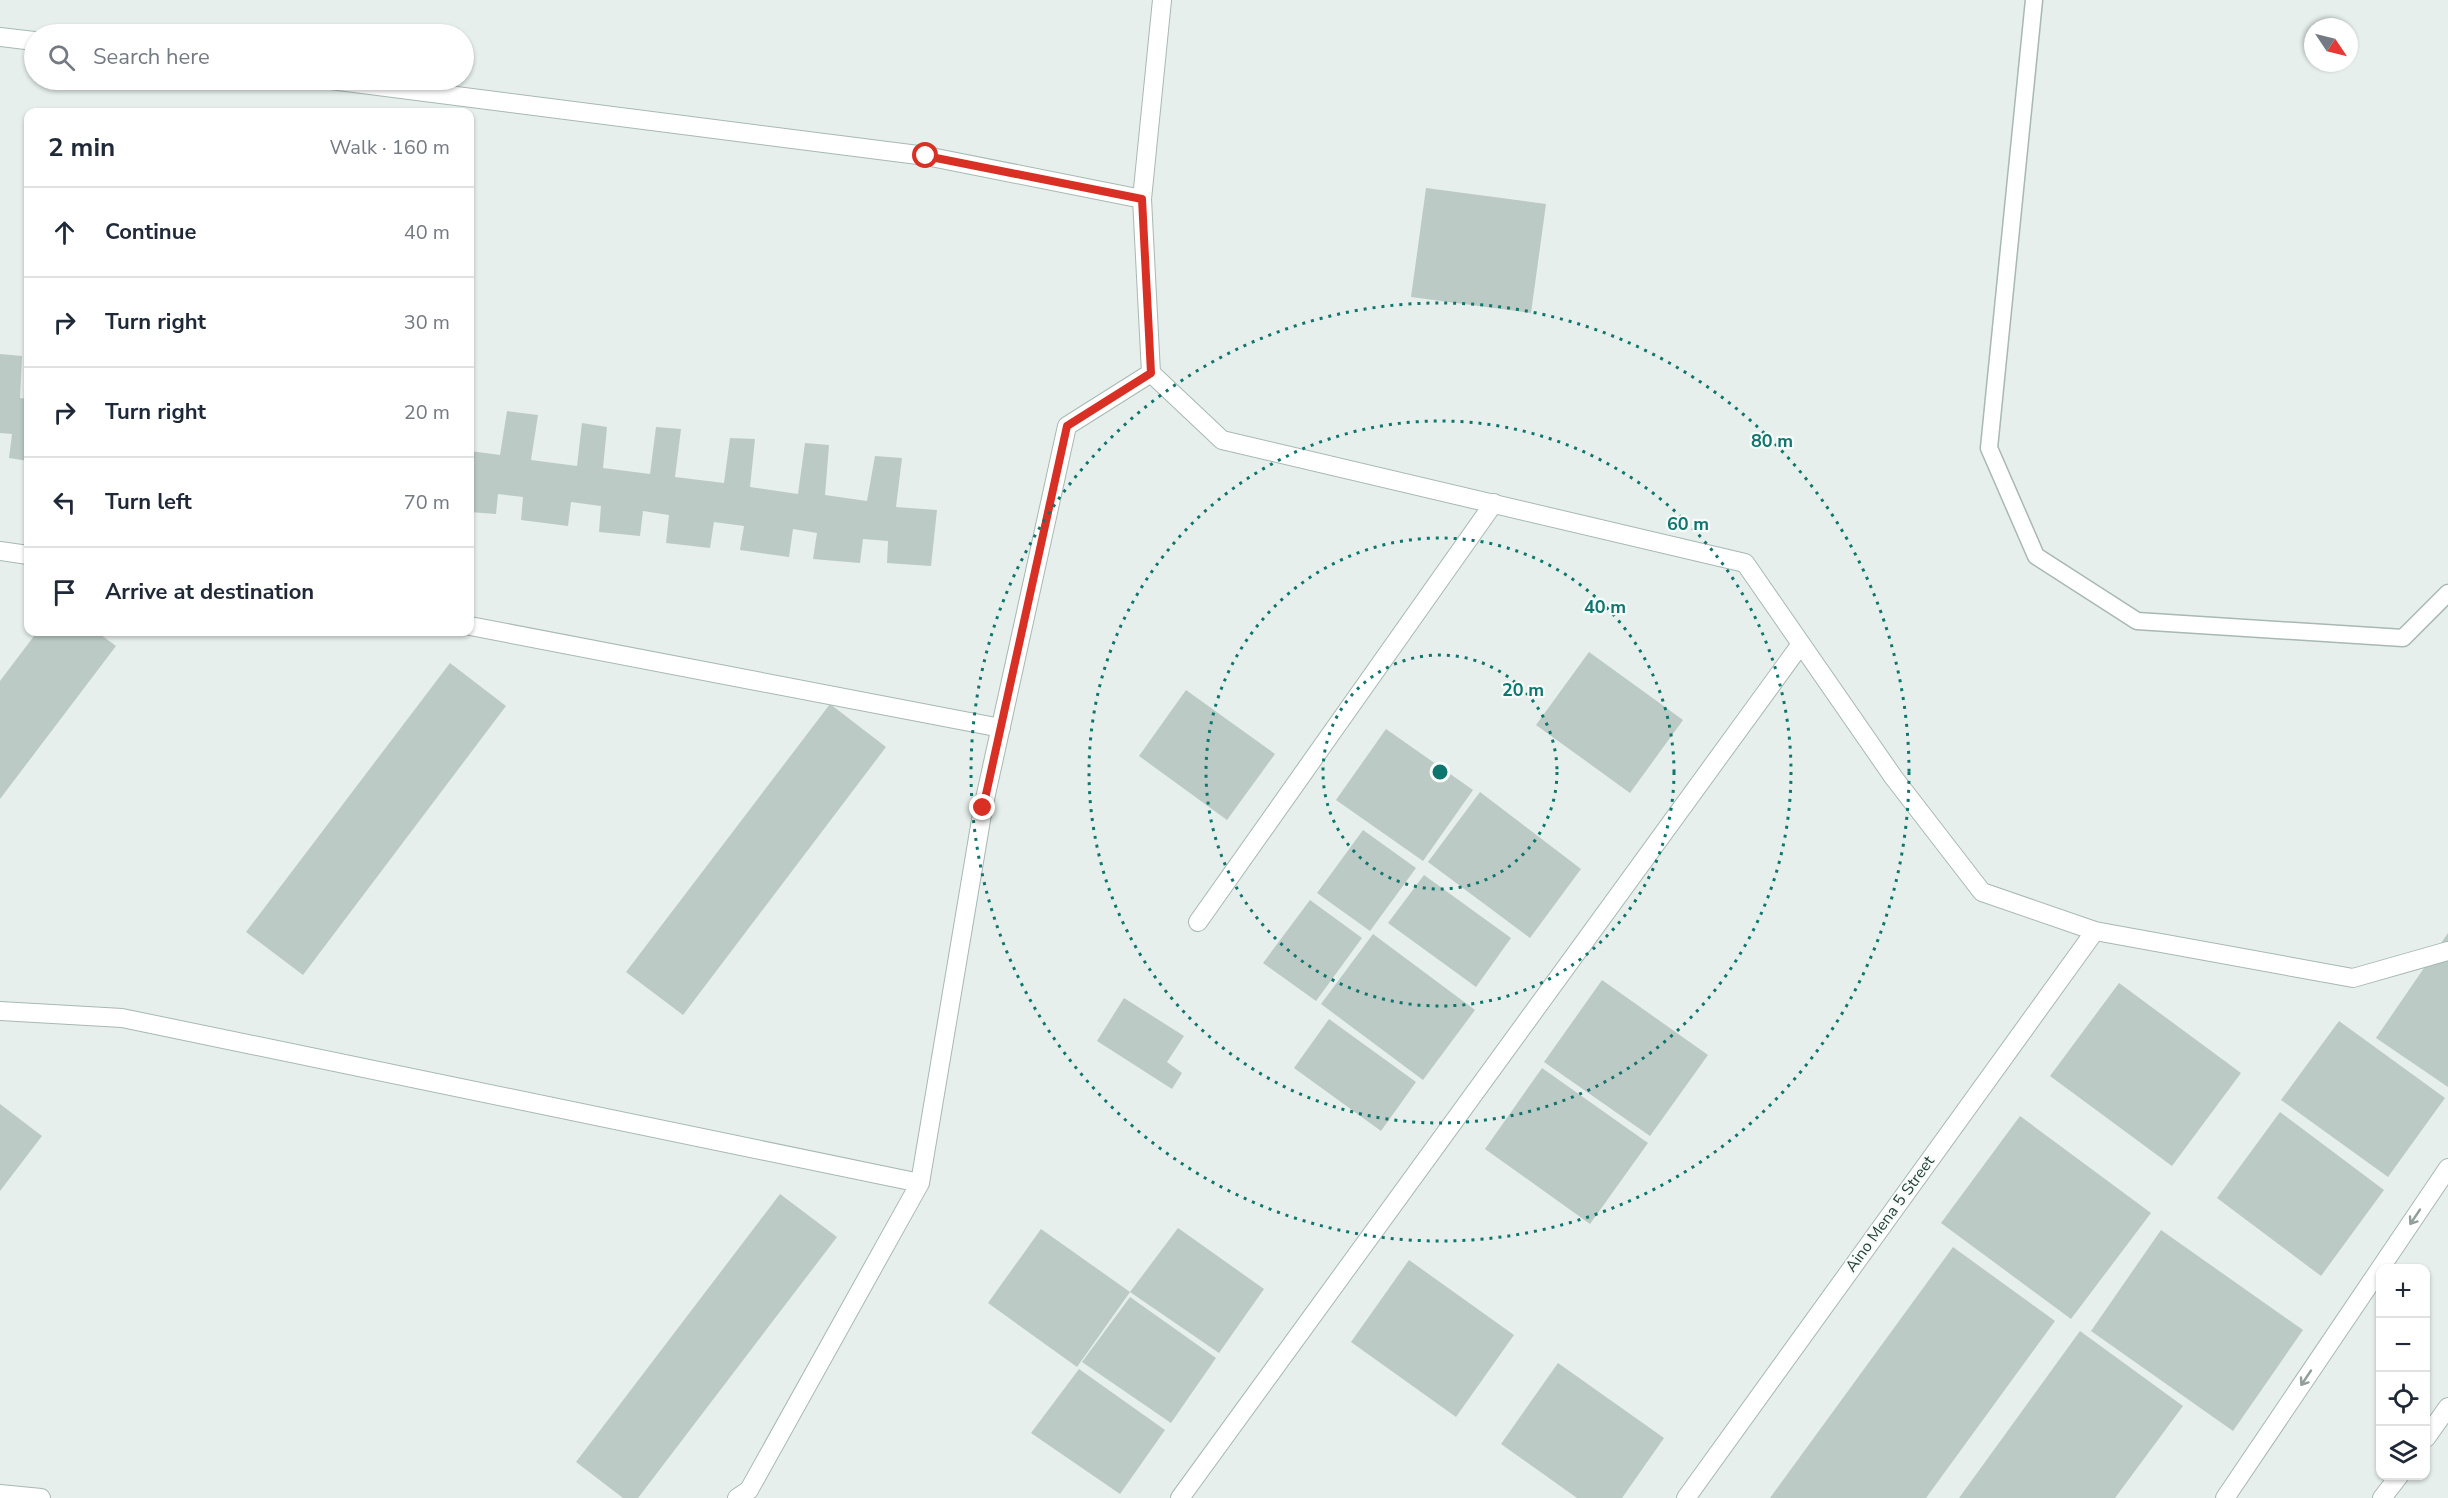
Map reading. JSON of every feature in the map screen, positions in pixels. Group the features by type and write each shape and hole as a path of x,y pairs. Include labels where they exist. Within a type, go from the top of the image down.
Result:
{"street":[{"path":"1162,0 1142,199 1151,373 1222,440 1745,563 1894,778 1982,892 2094,931 2353,978 2448,951"},
{"path":"0,37 24,40"},
{"path":"409,90 926,156 1142,199"},
{"path":"737,1498 749,1490 920,1183 983,808 1067,426 1151,373"},
{"path":"1198,922 1494,503"},
{"path":"0,551 24,554"},
{"path":"474,627 1001,728"},
{"path":"1180,1498 1801,644"},
{"name":"Aino Mena 5 Street","path":"1686,1498 2094,931"},
{"path":"0,1011 122,1018 920,1183"},
{"path":"2225,1498 2448,1168"},
{"path":"2430,1432 2448,1407"},
{"path":"2382,1498 2396,1480"},
{"path":"0,1494 41,1498"}],"lane":[{"path":"2034,0 1989,448 2036,556 2137,621 2403,638 2448,593"}],"building":[{"path":"1426,188 1546,204 1531,313 1411,297"},
{"path":"0,354 22,356 20,398 24,398 24,460 9,458 12,434 0,433"},
{"path":"507,411 538,415 531,460 577,466 582,423 607,427 603,468 650,474 656,427 681,429 675,477 724,483 730,438 755,439 750,487 798,494 805,443 829,445 825,495 867,501 875,456 902,458 896,507 937,510 931,566 887,563 888,541 863,539 860,563 813,559 817,533 793,529 789,557 740,550 744,526 714,522 710,548 666,543 669,515 643,511 640,536 599,532 601,506 571,502 568,526 521,520 523,497 498,494 496,514 474,512 474,452 500,455"},
{"path":"34,636 102,636 116,646 0,799 0,681"},
{"path":"1589,652 1683,720 1630,793 1536,725"},
{"path":"450,663 506,706 303,975 246,932"},
{"path":"1186,690 1275,754 1227,820 1139,756"},
{"path":"830,704 886,747 683,1015 626,972"},
{"path":"1386,729 1473,790 1423,861 1336,800"},
{"path":"1480,792 1581,869 1530,938 1428,862"},
{"path":"1363,830 1416,868 1370,931 1317,893"},
{"path":"1424,875 1511,938 1476,987 1388,923"},
{"path":"1310,900 1362,938 1316,1001 1263,963"},
{"path":"2448,933 2448,1087 2376,1038"},
{"path":"1373,934 1475,1010 1423,1080 1321,1004"},
{"path":"1602,980 1708,1055 1650,1136 1544,1062"},
{"path":"2119,983 2241,1073 2172,1166 2050,1076"},
{"path":"1124,998 1184,1036 1167,1062 1182,1073 1172,1089 1097,1041"},
{"path":"1329,1019 1416,1082 1381,1131 1294,1068"},
{"path":"2339,1021 2445,1098 2388,1177 2281,1100"},
{"path":"1542,1068 1648,1143 1590,1224 1485,1149"},
{"path":"0,1104 42,1136 0,1191"},
{"path":"2280,1112 2384,1190 2321,1276 2217,1198"},
{"path":"2020,1116 2151,1213 2071,1319 1941,1223"},
{"path":"780,1194 837,1237 638,1498 623,1498 576,1462"},
{"path":"1178,1228 1264,1289 1219,1353 1130,1292"},
{"path":"1041,1229 1130,1292 1077,1367 988,1303"},
{"path":"2161,1230 2303,1330 2233,1431 2091,1331"},
{"path":"1953,1247 2055,1321 1926,1498 1770,1498"},
{"path":"1409,1260 1514,1335 1456,1417 1351,1342"},
{"path":"1130,1297 1216,1358 1171,1423 1082,1362"},
{"path":"2080,1331 2183,1406 2115,1498 1959,1498"},
{"path":"1558,1363 1664,1438 1622,1498 1577,1498 1501,1444"},
{"path":"1079,1369 1165,1430 1120,1494 1031,1433"}],"route":[{"path":"926,156 1142,199 1151,373 1067,426 983,808"}]}
